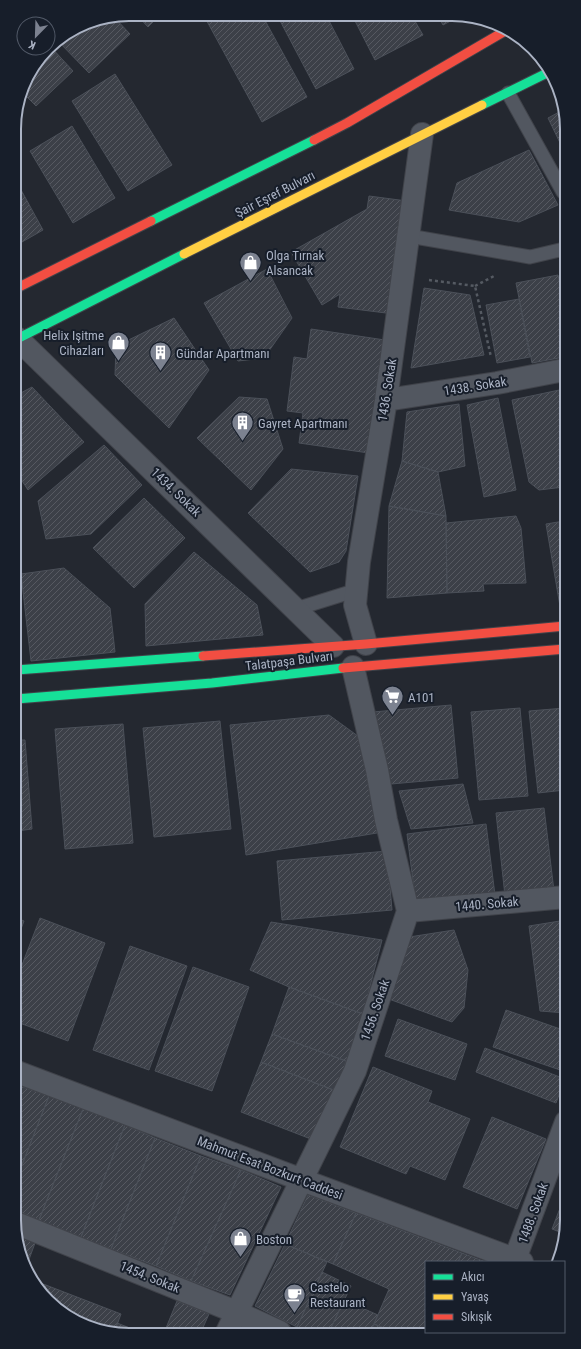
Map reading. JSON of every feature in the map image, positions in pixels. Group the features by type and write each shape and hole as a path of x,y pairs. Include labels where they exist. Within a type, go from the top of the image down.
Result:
{"main road":[{"path":"21,286 347,123 502,33"},
{"name":"Şair Eşref Bulvarı","path":"21,336 422,134 545,74"},
{"name":"Talatpaşa Bulvarı","path":"21,670 366,644 560,626"},
{"path":"334,646 353,666"},
{"name":"Talatpaşa Bulvarı","path":"21,699 212,683 353,666 560,649"}],"street":[{"name":"1436. Sokak","path":"366,644 355,605 359,562 386,400 404,276 422,134"},
{"name":"1434. Sokak","path":"21,344 334,646"},
{"name":"1438. Sokak","path":"386,400 497,383 560,371"},
{"path":"353,666 377,770 386,820 408,911"},
{"name":"1440. Sokak","path":"408,911 560,898"},
{"name":"1456. Sokak","path":"229,1328 355,1071 408,911"},
{"name":"Mahmut Esat Bozkurt Caddesi","path":"21,1074 519,1261"},
{"name":"1488. Sokak","path":"519,1261 560,1140"},
{"name":"1454. Sokak","path":"21,1225 236,1312 271,1328"}],"lane":[{"path":"508,93 560,187"},
{"path":"409,236 530,257 560,250"},
{"path":"296,609 357,590"}],"path":[{"path":"404,276 475,286 497,383"}],"building":[{"path":"142,21 154,21 148,27"},
{"path":"207,21 265,21 307,97 262,122"},
{"path":"280,21 329,21 354,69 316,89"},
{"path":"355,21 415,21 423,35 375,60"},
{"path":"441,21 451,21 443,25"},
{"path":"118,22 130,34 89,73 61,45 81,32 101,25"},
{"path":"56,53 73,71 36,106 26,96 32,81 43,63 50,56 56,56"},
{"path":"115,74 172,165 128,191 72,101"},
{"path":"558,112 560,143 548,118"},
{"path":"72,126 115,198 73,223 30,151"},
{"path":"529,150 558,205 519,222 449,210 457,183"},
{"path":"21,190 43,230 21,243"},
{"path":"369,196 407,201 394,314 338,307 340,294 322,305 291,252 367,209"},
{"path":"267,269 292,318 264,358 238,361 204,303"},
{"path":"558,275 560,285 560,358 532,363 516,283"},
{"path":"424,288 470,295 484,355 411,368"},
{"path":"519,299 530,357 497,363 486,305"},
{"name":"Gündar Apartmanı","path":"174,318 209,370 169,428 115,375 116,346"},
{"path":"311,329 385,340 369,453 299,443 303,413 287,411 294,357 307,359"},
{"path":"32,387 84,442 28,490 21,479 21,393"},
{"path":"560,390 560,487 539,490 529,482 512,400"},
{"name":"Gayret Apartmanı","path":"239,397 267,399 283,449 251,490 197,438"},
{"path":"498,398 516,490 484,497 467,405"},
{"path":"459,404 465,466 438,472 402,461 407,412"},
{"path":"104,445 142,485 91,534 46,539 38,501"},
{"path":"402,461 438,472 446,516 389,506"},
{"path":"291,469 358,476 346,551 339,562 310,572 248,513"},
{"path":"144,498 185,538 134,588 93,548"},
{"path":"389,506 446,516 447,593 387,598"},
{"path":"516,516 521,528 526,583 483,584 484,591 447,593 446,523"},
{"path":"560,522 560,606 546,524"},
{"path":"194,552 257,605 263,635 146,646 145,604"},
{"path":"64,568 110,608 115,652 31,661 21,574"},
{"path":"451,705 458,778 380,785 373,712"},
{"path":"520,708 528,796 479,800 471,712"},
{"path":"560,708 560,791 538,793 529,711"},
{"path":"329,715 362,739 377,833 246,855 230,725"},
{"path":"220,721 231,829 154,837 143,728"},
{"path":"123,724 133,843 65,849 55,729"},
{"path":"21,740 25,740 32,829 21,830"},
{"path":"463,784 473,823 411,829 399,791"},
{"path":"544,808 554,891 505,896 496,813"},
{"path":"486,824 495,895 416,905 407,834"},
{"path":"387,851 392,910 282,920 277,861"},
{"path":"40,918 105,943 68,1041 21,1023 21,968"},
{"path":"21,920 24,921 21,929"},
{"path":"560,921 560,1013 540,1011 529,926"},
{"path":"271,922 382,940 363,1014 289,987 250,970"},
{"path":"454,930 468,970 464,1008 452,1022 386,998 409,937"},
{"path":"130,946 187,966 149,1070 93,1050"},
{"path":"193,967 249,987 212,1091 155,1071"},
{"path":"289,987 363,1014 346,1061 272,1034"},
{"path":"506,1010 560,1029 560,1070 493,1047"},
{"path":"398,1019 467,1044 455,1080 385,1056"},
{"path":"272,1034 346,1061 336,1091 261,1062"},
{"path":"485,1048 560,1077 560,1092 556,1103 476,1072"},
{"path":"261,1062 336,1091 316,1141 241,1112"},
{"path":"373,1067 432,1091 428,1102 470,1119 445,1180 410,1166 406,1174 340,1147"},
{"path":"21,1086 49,1096 21,1167"},
{"path":"49,1096 83,1109 39,1220 21,1212 21,1167"},
{"path":"83,1109 125,1125 81,1237 39,1220"},
{"path":"492,1117 546,1139 517,1209 463,1187"},
{"path":"125,1125 155,1138 111,1249 81,1237"},
{"path":"155,1138 201,1156 156,1266 111,1249"},
{"path":"201,1156 241,1170 191,1281 156,1266"},
{"path":"241,1170 281,1187 230,1295 191,1281"},
{"path":"308,1195 356,1213 333,1264 285,1244"},
{"path":"560,1208 559,1232 552,1229"},
{"path":"356,1213 462,1253 458,1261 425,1261 425,1328 384,1328 374,1324 389,1289 333,1264"},
{"path":"23,1238 35,1243 29,1260"},
{"path":"285,1244 327,1262 297,1327 255,1306"},
{"path":"462,1253 483,1261 458,1261"},
{"path":"322,1272 351,1286 331,1328 297,1327"},
{"path":"41,1283 121,1314 116,1327 94,1322 81,1317 58,1301"},
{"path":"344,1300 378,1315 372,1328 331,1328"},
{"path":"177,1301 209,1314 203,1328 166,1328"},
{"path":"117,1323 130,1328 129,1328 116,1327"},
{"path":"374,1324 384,1328 372,1328"}],"traffic: fast":[{"path":"482,105 545,74"},
{"path":"151,221 314,140"},
{"path":"21,337 184,254"},
{"path":"21,670 203,656"},
{"path":"21,699 212,683 343,668"}],"traffic: slow":[{"path":"184,254 482,105"}],"traffic: jam":[{"path":"314,140 347,123 502,33"},
{"path":"21,286 151,221"},
{"path":"203,656 366,644 560,626"},
{"path":"343,668 560,649"}],"place":[{"name":"Olga Tırnak Alsancak","path":"251,282"},
{"name":"Helix Işitme Cihazları","path":"119,362"},
{"name":"Gündar Apartmanı","path":"161,372"},
{"name":"Gayret Apartmanı","path":"242,442"},
{"name":"A101","path":"393,716"},
{"name":"Boston","path":"240,1258"},
{"name":"Castelo Restaurant","path":"294,1314"}]}
